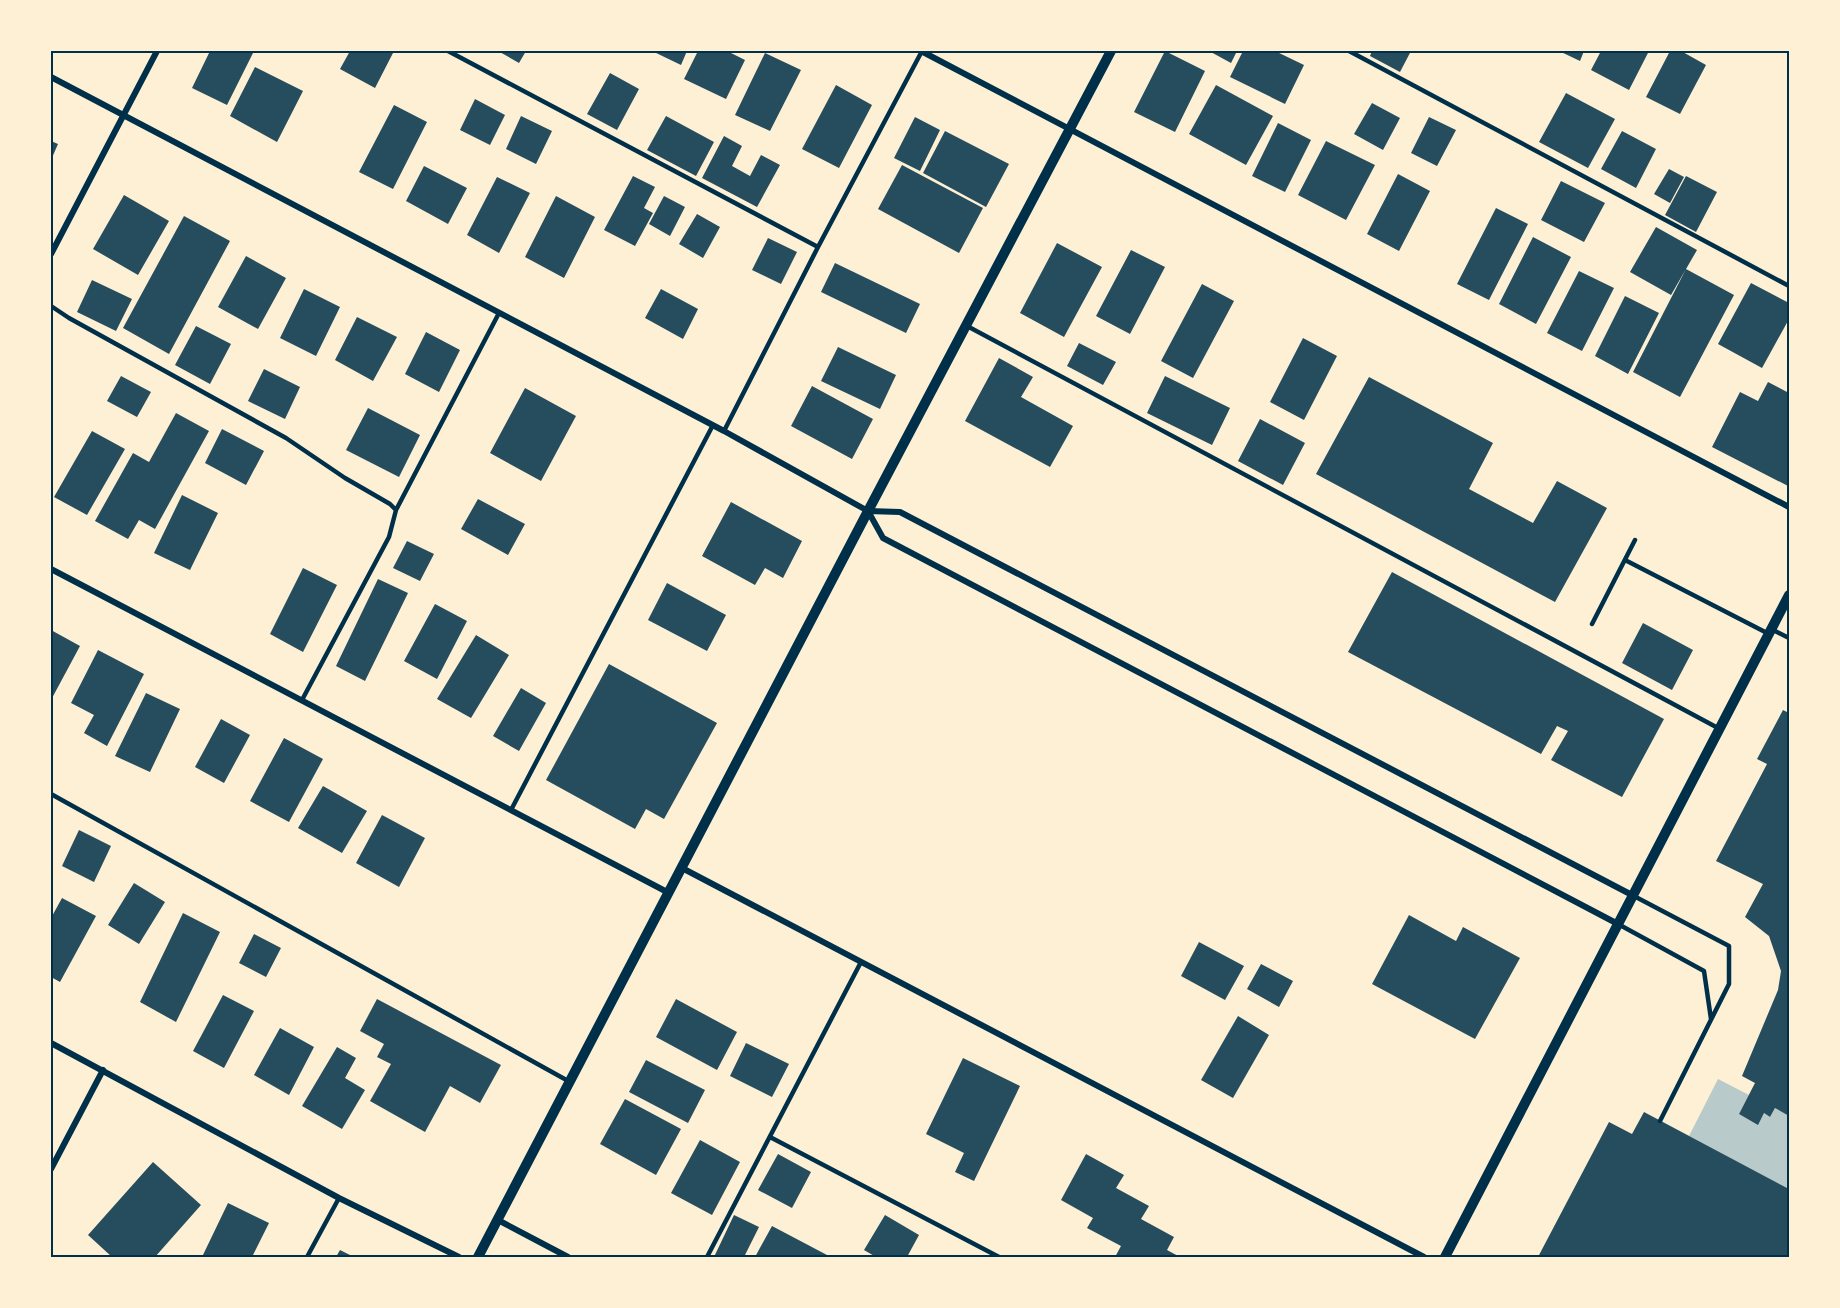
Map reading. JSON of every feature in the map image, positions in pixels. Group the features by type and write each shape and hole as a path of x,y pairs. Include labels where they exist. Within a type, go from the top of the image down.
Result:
{"street":[{"path":"51,254 157,51"},
{"path":"921,51 1789,507"},
{"path":"478,1257 1111,51"},
{"path":"51,77 724,430 868,511 900,512 1632,896"},
{"path":"868,511 883,538 1618,924"},
{"path":"51,569 669,893"},
{"path":"1445,1257 1789,595"},
{"path":"682,868 1424,1257"},
{"path":"51,1043 339,1198 459,1257"},
{"path":"51,1169 103,1070"},
{"path":"498,1220 568,1257"}],"lane":[{"path":"448,51 818,247"},
{"path":"724,430 921,51"},
{"path":"1349,51 1789,286"},
{"path":"51,306 286,438 396,510"},
{"path":"302,700 389,537 396,510 499,313"},
{"path":"967,326 1719,728"},
{"path":"511,810 713,425"},
{"path":"1592,624 1635,540"},
{"path":"1625,560 1770,631 1789,638"},
{"path":"51,794 570,1082"},
{"path":"1632,896 1729,945 1730,984 1660,1121"},
{"path":"1618,924 1704,971 1711,1020"},
{"path":"706,1257 861,962"},
{"path":"770,1137 999,1257"},
{"path":"308,1257 339,1198"}],"shaded area":[{"path":"1718,1079 1749,1095 1739,1114 1758,1124 1764,1113 1770,1117 1775,1108 1789,1116 1789,1189 1689,1136"}],"building":[{"path":"210,51 253,53 227,105 192,88"},
{"path":"350,51 390,51 393,53 375,88 340,69"},
{"path":"498,51 526,51 519,63"},
{"path":"652,51 687,51 681,65"},
{"path":"698,51 727,51 745,60 726,99 684,79"},
{"path":"1165,51 1205,71 1175,132 1134,112"},
{"path":"1209,51 1237,51 1231,63"},
{"path":"1243,51 1275,51 1304,65 1285,104 1230,77"},
{"path":"1372,51 1411,51 1400,72 1370,56"},
{"path":"1559,51 1584,51 1580,61"},
{"path":"1601,51 1649,51 1629,90 1591,70"},
{"path":"1670,51 1681,51 1706,65 1680,114 1646,97"},
{"path":"765,53 801,70 770,131 735,115"},
{"path":"255,67 303,91 277,142 230,116"},
{"path":"610,73 639,89 617,130 587,114"},
{"path":"836,85 872,105 839,168 802,149"},
{"path":"1216,85 1273,116 1246,165 1189,134"},
{"path":"1566,93 1615,119 1588,168 1539,142"},
{"path":"475,99 505,115 490,145 460,130"},
{"path":"1372,103 1400,118 1383,150 1354,134"},
{"path":"394,105 427,122 393,189 359,172"},
{"path":"521,116 552,131 536,164 506,149"},
{"path":"666,116 714,142 696,176 647,150"},
{"path":"915,117 940,130 920,171 894,158"},
{"path":"1429,117 1456,130 1437,166 1411,153"},
{"path":"1278,123 1311,140 1285,192 1252,176"},
{"path":"945,131 1009,164 986,207 923,173"},
{"path":"1622,131 1656,149 1636,188 1601,169"},
{"path":"724,136 742,146 732,166 750,176 761,155 780,165 757,207 702,178"},
{"path":"51,141 58,144 51,160"},
{"path":"1326,141 1375,165 1346,220 1298,195"},
{"path":"902,165 983,208 959,253 878,209"},
{"path":"424,166 467,188 448,224 406,201"},
{"path":"1669,169 1684,177 1670,203 1654,194"},
{"path":"1398,174 1430,191 1399,251 1367,234"},
{"path":"633,176 655,187 644,208 653,213 635,246 604,230"},
{"path":"1686,176 1717,192 1696,232 1665,215"},
{"path":"497,177 530,193 499,253 467,235"},
{"path":"1561,181 1605,203 1584,242 1541,220"},
{"path":"124,195 169,221 138,275 93,249"},
{"path":"556,196 595,217 564,278 525,257"},
{"path":"664,196 685,207 670,236 649,224"},
{"path":"1496,208 1528,224 1489,300 1457,284"},
{"path":"697,214 720,227 703,258 679,244"},
{"path":"184,216 230,241 169,354 123,328"},
{"path":"1656,227 1697,250 1671,295 1630,272"},
{"path":"1533,237 1571,257 1536,324 1499,304"},
{"path":"768,238 797,252 781,284 752,270"},
{"path":"1057,243 1102,267 1064,337 1020,313"},
{"path":"1131,250 1165,267 1130,334 1096,316"},
{"path":"246,256 286,278 258,329 218,307"},
{"path":"835,263 920,304 906,333 821,292"},
{"path":"1686,269 1734,295 1680,397 1633,372"},
{"path":"1579,271 1614,288 1582,351 1547,333"},
{"path":"92,280 132,299 116,331 77,312"},
{"path":"1751,283 1789,303 1789,319 1762,368 1718,344"},
{"path":"1202,284 1234,301 1193,378 1161,361"},
{"path":"304,289 340,307 316,356 280,338"},
{"path":"661,289 698,309 683,339 645,318"},
{"path":"1625,296 1659,313 1628,374 1595,356"},
{"path":"357,317 397,337 373,381 335,360"},
{"path":"196,326 231,344 210,384 175,365"},
{"path":"426,332 460,350 439,392 405,374"},
{"path":"1303,338 1337,356 1304,420 1270,402"},
{"path":"1079,343 1116,362 1103,385 1067,366"},
{"path":"838,347 896,375 880,409 821,381"},
{"path":"999,358 1033,377 1021,397 1073,426 1050,467 965,421"},
{"path":"264,369 300,387 285,419 248,401"},
{"path":"121,376 151,392 137,417 107,401"},
{"path":"1165,376 1230,408 1212,445 1147,413"},
{"path":"1369,377 1493,443 1469,489 1533,523 1557,481 1607,508 1555,602 1316,474"},
{"path":"1768,382 1789,393 1788,486 1712,447 1740,392 1758,401"},
{"path":"812,386 873,419 852,459 791,426"},
{"path":"525,388 576,416 541,481 490,453"},
{"path":"368,408 420,435 399,477 346,450"},
{"path":"176,413 209,431 155,529 139,520 128,539 95,521 133,453 149,462"},
{"path":"1260,419 1305,443 1283,485 1238,461"},
{"path":"222,429 264,451 246,485 205,463"},
{"path":"92,431 125,449 87,515 54,497"},
{"path":"182,495 218,513 190,570 154,553"},
{"path":"478,499 525,524 508,555 461,529"},
{"path":"731,502 802,541 783,578 765,568 755,585 702,556"},
{"path":"407,541 434,554 420,581 393,568"},
{"path":"303,568 337,585 303,652 270,634"},
{"path":"1392,572 1664,719 1622,797 1551,760 1568,731 1557,726 1541,754 1348,652"},
{"path":"378,579 408,593 365,681 336,666"},
{"path":"667,583 726,615 707,651 648,620"},
{"path":"435,604 467,621 437,679 404,661"},
{"path":"1643,623 1693,650 1672,690 1622,663"},
{"path":"51,630 80,646 51,700"},
{"path":"476,635 509,655 471,718 437,699"},
{"path":"98,650 144,674 107,746 84,733 94,715 71,703"},
{"path":"609,664 717,723 664,819 646,809 635,829 546,780"},
{"path":"521,688 546,703 519,751 493,736"},
{"path":"146,693 180,709 150,772 115,756"},
{"path":"1783,710 1789,713 1789,1116 1775,1108 1770,1117 1764,1113 1758,1125 1739,1114 1755,1083 1742,1076 1778,990 1781,971 1769,936 1745,917 1763,884 1716,861 1767,764 1757,759"},
{"path":"221,719 250,735 224,783 195,767"},
{"path":"284,738 323,759 289,822 250,801"},
{"path":"323,786 367,811 342,853 298,828"},
{"path":"382,815 425,838 399,887 356,863"},
{"path":"79,830 111,846 94,882 62,866"},
{"path":"134,883 165,902 139,944 108,925"},
{"path":"62,898 96,916 60,982 51,977 51,918"},
{"path":"183,913 220,932 176,1022 140,1002"},
{"path":"1409,915 1456,941 1463,927 1520,958 1475,1039 1372,984"},
{"path":"254,934 281,948 266,977 239,963"},
{"path":"1199,942 1244,966 1225,1000 1181,976"},
{"path":"1261,964 1293,981 1279,1007 1247,989"},
{"path":"223,995 254,1011 224,1068 193,1051"},
{"path":"377,999 501,1065 480,1103 450,1086 425,1132 370,1101 391,1064 377,1057 384,1044 360,1031"},
{"path":"676,999 737,1032 717,1070 656,1037"},
{"path":"1238,1016 1269,1035 1233,1098 1201,1080"},
{"path":"280,1028 314,1047 289,1095 254,1075"},
{"path":"746,1043 789,1064 772,1097 730,1076"},
{"path":"337,1047 356,1058 345,1078 365,1090 342,1129 302,1106"},
{"path":"963,1058 1020,1086 974,1181 955,1172 964,1153 926,1134"},
{"path":"646,1060 705,1090 688,1123 629,1092"},
{"path":"625,1099 681,1129 656,1175 600,1144"},
{"path":"1644,1112 1789,1189 1789,1257 1538,1257 1609,1122 1632,1134"},
{"path":"700,1140 740,1162 712,1215 671,1193"},
{"path":"778,1154 811,1172 792,1208 758,1190"},
{"path":"1086,1154 1124,1175 1116,1188 1149,1206 1141,1219 1174,1237 1167,1250 1180,1257 1115,1257 1121,1246 1087,1228 1093,1218 1061,1200"},
{"path":"153,1162 201,1205 155,1257 112,1257 88,1235"},
{"path":"228,1203 269,1223 252,1257 202,1257"},
{"path":"734,1215 759,1227 744,1257 714,1257"},
{"path":"885,1215 919,1235 907,1257 876,1257 864,1250"},
{"path":"772,1226 827,1255 826,1257 755,1257"},
{"path":"340,1250 354,1257 336,1257"}]}
